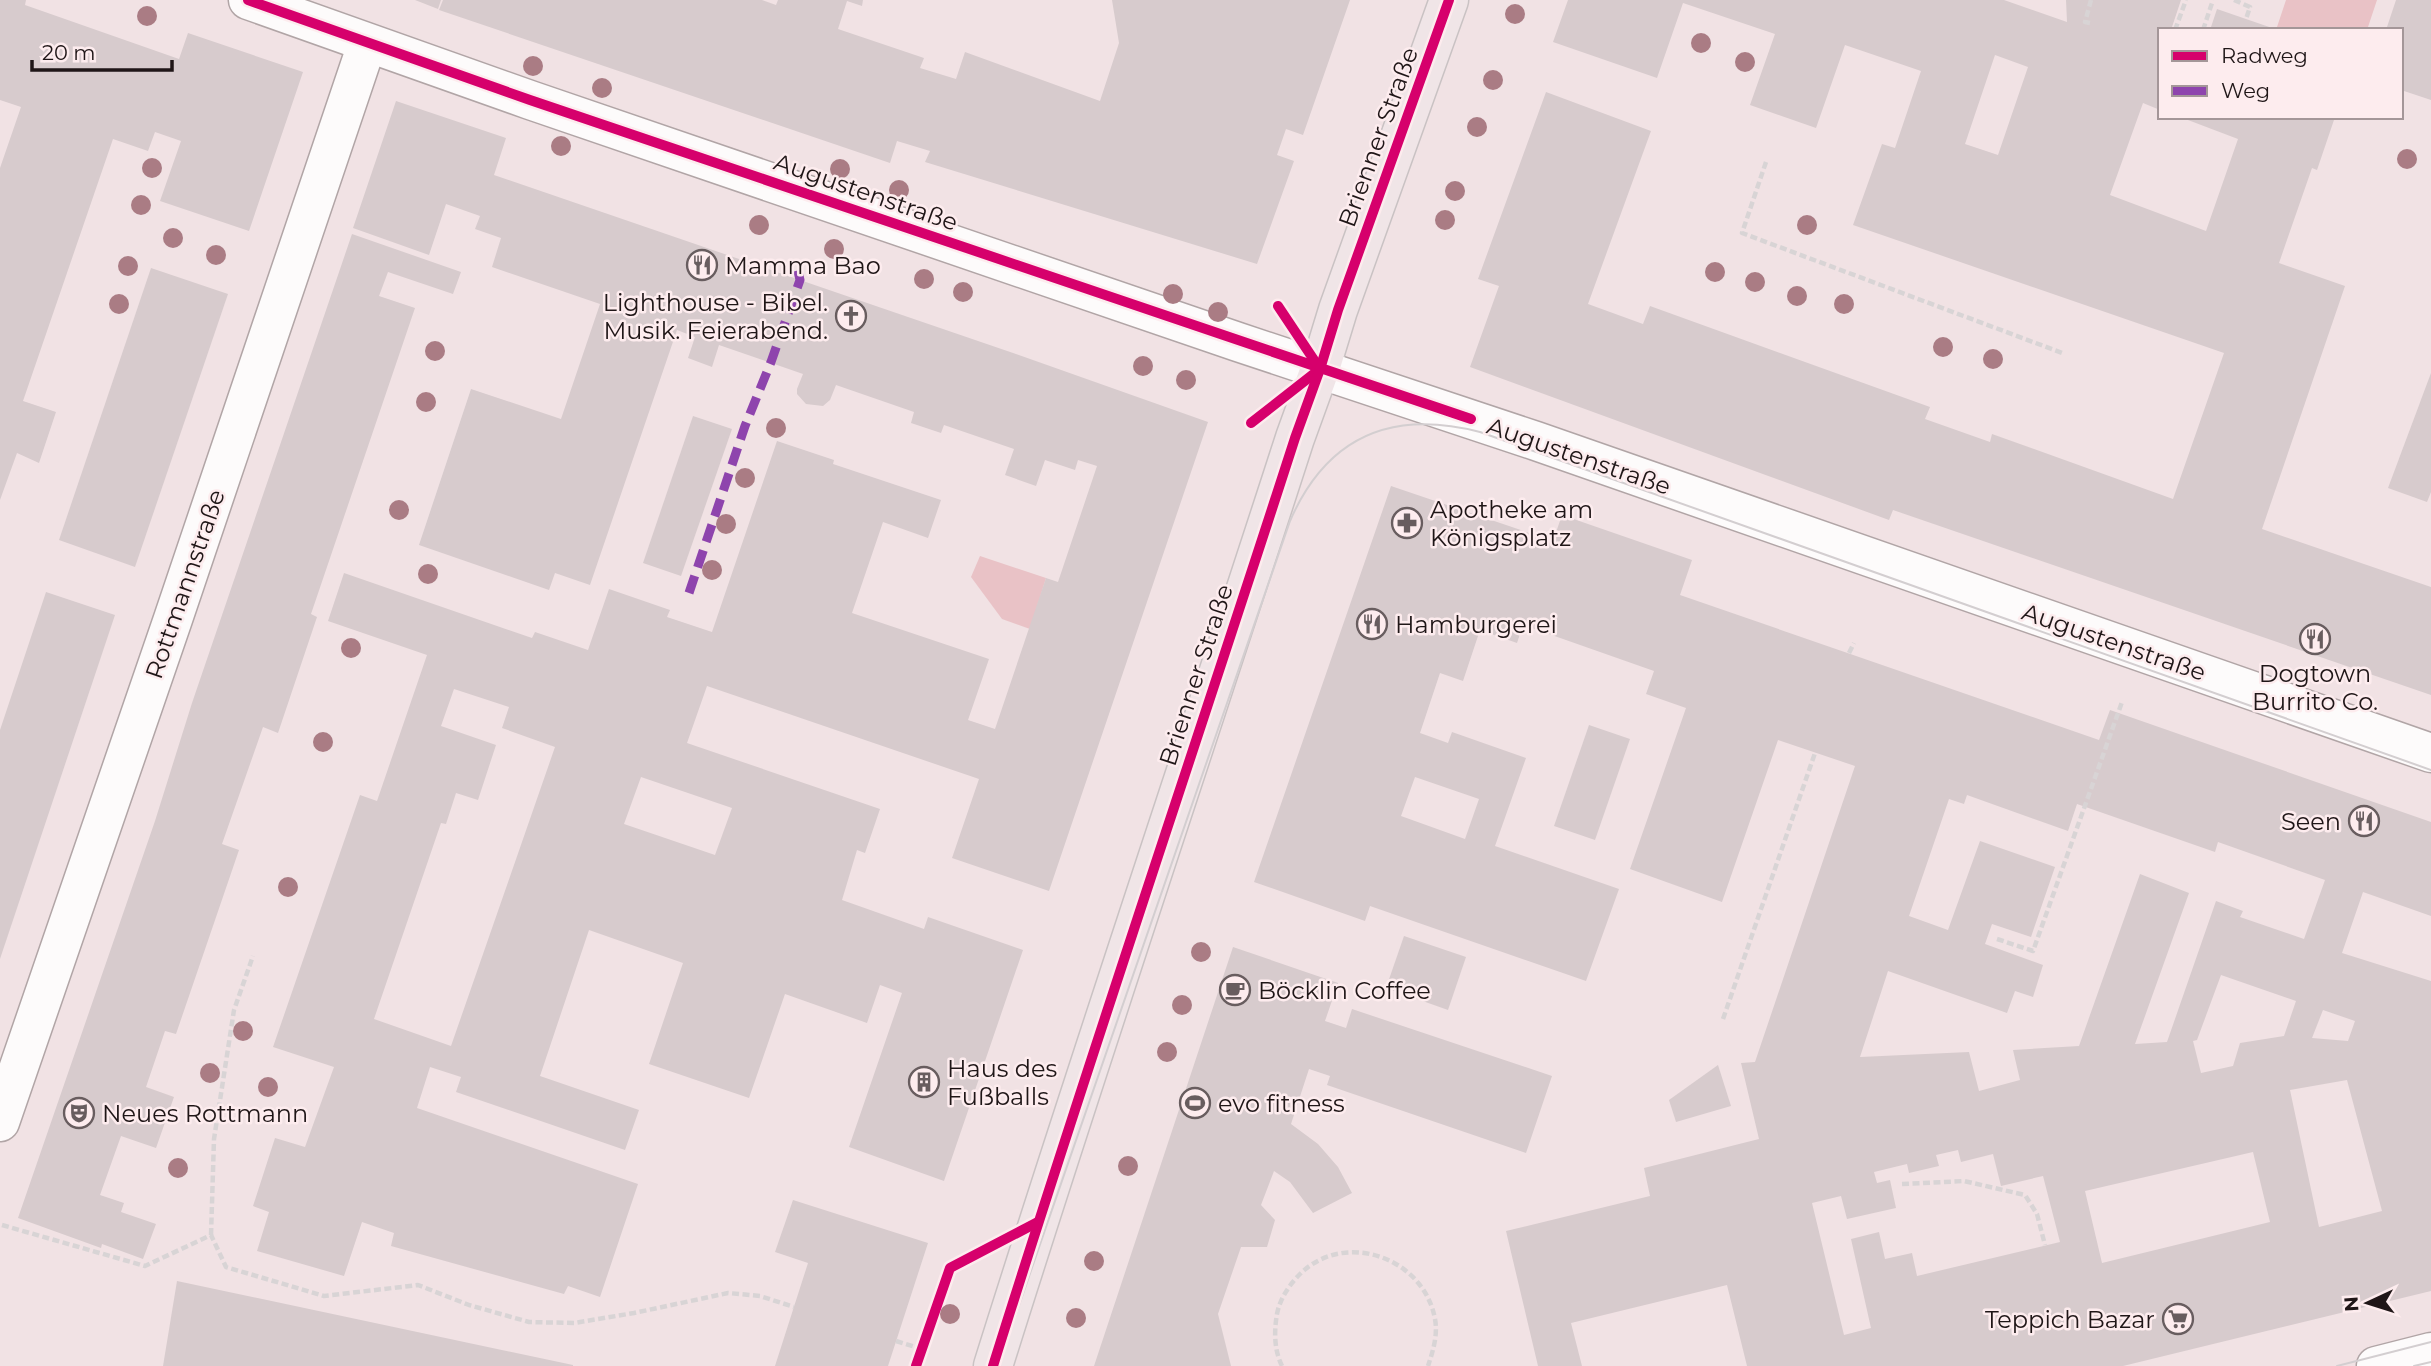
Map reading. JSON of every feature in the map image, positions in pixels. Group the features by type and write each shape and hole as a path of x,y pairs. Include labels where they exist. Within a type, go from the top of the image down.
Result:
{"main road":[{"name":"Brienner Straße","path":"993,1366 1093,1051 1157,865 1295,438 1449,0"}],"street":[{"name":"Augustenstraße","path":"248,0 367,44 1738,510 2431,753"},
{"name":"Rottmannstraße","path":"0,1122 367,44"},
{"path":"2376,1366 2431,1352"}],"path":[{"path":"2090,23 2085,22 2091,0"},
{"path":"2176,28 2186,0"},
{"path":"2204,28 2213,0"},
{"path":"2234,0 2250,7 2246,19"},
{"path":"1766,162 1742,233 2064,354"},
{"path":"1849,653 1854,643"},
{"path":"1997,939 2033,951 2122,702"},
{"path":"1723,1019 1815,753"},
{"path":"253,956 234,1010 214,1139 211,1235 226,1267 324,1296 418,1285 469,1306 529,1322 574,1323 727,1293 760,1296 794,1307"},
{"path":"1902,1184 1965,1181 2025,1195 2037,1214 2045,1245"},
{"path":"2,1225 145,1266 211,1235"},
{"path":"1282,1366 1278,1358 1274,1331 1278,1305 1292,1282 1311,1264 1335,1253 1362,1251 1388,1258 1410,1272 1426,1294 1435,1319 1434,1346 1428,1366"},
{"path":"896,1341 922,1349"}],"shaded area":[{"path":"2286,0 2377,0 2368,28 2277,28"},
{"path":"980,556 1046,578 1030,629 1002,619 971,577"}],"building":[{"path":"0,0 26,0 25,5 179,59 188,33 303,72 249,231 160,201 181,141 155,132 148,151 113,139 23,401 56,412 39,463 17,453 0,500 0,168 21,107 0,100"},
{"path":"415,0 441,0 438,9"},
{"path":"443,0 762,0 776,5 778,0 863,0 862,6 847,1 838,29 924,58 920,68 956,79 965,52 1100,101 1119,43 1112,0 1350,0 1303,135 1286,129 1277,155 1294,161 1257,264 925,162 930,151 897,141 890,163 439,10"},
{"path":"1568,0 2004,0 2067,22 2066,0 2181,0 2172,28 2158,28 2158,109 2143,103 2110,195 2206,231 2238,139 2185,119 2334,119 2317,170 2312,168 2279,263 2345,286 2262,529 2431,587 2431,695 1893,510 1889,520 1470,367 1499,286 1478,279 1546,92 1651,131 1588,304 1643,324 1650,306 1930,407 1925,419 1990,442 1992,434 2173,499 2224,353 1853,225 1882,144 1895,148 1921,71 1845,45 1816,128 1750,105 1775,34 1683,3 1657,78 1553,42","holes":["1995,55 2028,67 1998,155 1965,144"]},
{"path":"2396,0 2431,0 2431,100 2403,91 2403,28 2387,28"},
{"path":"2217,9 2272,28 2211,28"},
{"path":"396,101 506,138 494,175 1208,422 1049,891 952,858 979,779 707,686 687,743 880,809 865,853 857,850 842,900 924,929 928,917 1023,950 944,1181 849,1147 902,993 880,985 867,1023 785,994 749,1098 649,1064 683,963 589,930 540,1076 639,1110 625,1150 456,1092 461,1077 430,1067 417,1108 638,1184 600,1297 568,1286 564,1294 391,1246 394,1233 362,1222 344,1276 257,1251 269,1212 253,1206 275,1138 305,1147 334,1067 273,1047 360,795 377,801 427,655 328,621 344,573 532,638 535,632 588,650 609,589 670,610 667,617 712,632 777,441 834,460 833,464 941,500 928,538 883,522 852,613 989,659 968,720 995,729 1046,578 1058,582 1097,466 1078,460 1075,470 1045,460 1036,486 1005,475 1014,449 944,425 941,433 911,423 914,412 836,385 830,400 823,406 806,404 797,394 803,374 719,345 712,367 688,358 695,337 677,330 590,585 555,573 549,590 419,545 471,389 561,419 600,304 492,267 501,238 475,229 480,216 446,204 429,255 353,228","holes":["454,689 509,707 502,728 555,747 451,1046 374,1019 441,823 446,824 456,793 478,800 496,745 441,726","641,777 732,808 715,855 624,824"]},
{"path":"352,234 461,272 453,294 388,272 379,296 415,308 311,614 317,617 278,733 263,727 222,844 239,850 176,1034 165,1031 146,1087 174,1097 156,1148 121,1136 100,1195 124,1203 121,1212 156,1224 143,1259 102,1244 101,1248 18,1218 155,821 192,703"},
{"path":"151,268 228,294 135,567 59,540"},
{"path":"2431,373 2431,492 2427,502 2388,488"},
{"path":"693,416 732,429 681,576 643,563"},
{"path":"1391,486 1553,541 1562,515 1692,560 1680,595 2099,740 2110,710 2431,822 2431,916 2363,892 2342,953 2431,981 2431,1291 2123,1366 1747,1366 1727,1285 1571,1323 1582,1366 1538,1366 1506,1231 1650,1196 1644,1168 1759,1139 1741,1063 1755,1062 1855,766 1778,740 1722,902 1630,869 1686,708 1646,694 1654,671 1523,625 1517,643 1480,630 1463,681 1440,673 1420,733 1448,743 1452,732 1526,758 1495,846 1619,889 1586,981 1370,906 1365,921 1254,882","holes":["1415,777 1479,799 1465,839 1401,816","1967,795 2068,831 2077,804 2215,852 2218,842 2325,880 2304,939 2240,917 2243,911 2216,901 2167,1042 2135,1044 2189,893 2140,874 2079,1046 2013,1050 2020,1080 1979,1091 1969,1052 1860,1057 1888,971 2007,1013 2015,991 2033,997 2043,965 1985,944 1992,924 2031,937 2055,867 1980,841 1948,930 1909,916 1949,799 1964,804","2221,975 2296,1001 2284,1036 2240,1043 2233,1066 2201,1073 2193,1041 2197,1040","2323,1010 2355,1021 2348,1041 2312,1038","2347,1080 2382,1211 2319,1227 2290,1090","1958,1150 1961,1162 1993,1154 2001,1186 2043,1176 2060,1242 1917,1276 1912,1253 1885,1259 1879,1232 1851,1239 1871,1328 1844,1335 1812,1203 1841,1196 1847,1219 1896,1208 1890,1180 1877,1183 1874,1172 1907,1164 1909,1173 1939,1166 1936,1155","2253,1152 2270,1222 2102,1263 2085,1191"]},
{"path":"46,592 115,615 0,959 0,730"},
{"path":"1589,725 1630,739 1595,840 1554,826"},
{"path":"1404,936 1466,957 1448,1010 1386,988"},
{"path":"1233,947 1338,983 1325,1021 1346,1028 1352,1009 1552,1076 1526,1153 1327,1085 1330,1076 1309,1069 1291,1124 1318,1144 1338,1167 1352,1193 1313,1213 1290,1182 1274,1171 1261,1205 1275,1220 1267,1247 1241,1247 1218,1314 1231,1366 1094,1366"},
{"path":"1718,1065 1731,1106 1676,1122 1669,1100"},
{"path":"793,1200 928,1243 888,1366 775,1366 808,1263 775,1252"},
{"path":"177,1281 573,1365 573,1366 163,1366"}],"tram line":[{"path":"998,1366 1290,521 1305,492 1323,468 1343,449 1366,436 1391,428 1418,424 1480,432 2431,770"},
{"path":"2337,1366 2431,1342"},
{"path":"2414,1366 2431,1362"}],"marked path":[{"path":"689,593 745,426 800,280 796,262"}],"cycle path":[{"path":"248,0 530,100 1471,419"},
{"path":"993,1366 1295,438 1449,0"},
{"path":"1251,423 1320,369 1278,306"},
{"path":"916,1366 950,1268 1038,1222"}],"place":[{"name":"Mamma Bao","path":"702,265"},
{"name":"Lighthouse - Bibel. Musik. Feierabend.","path":"851,316"},
{"name":"Apotheke am Königsplatz","path":"1407,523"},
{"name":"Hamburgerei","path":"1372,624"},
{"name":"Dogtown Burrito Co.","path":"2315,639"},
{"name":"Seen","path":"2364,821"},
{"name":"Böcklin Coffee","path":"1235,990"},
{"name":"Haus des Fußballs","path":"924,1082"},
{"name":"evo fitness","path":"1195,1103"},
{"name":"Neues Rottmann","path":"79,1113"},
{"name":"Teppich Bazar","path":"2178,1319"}]}
